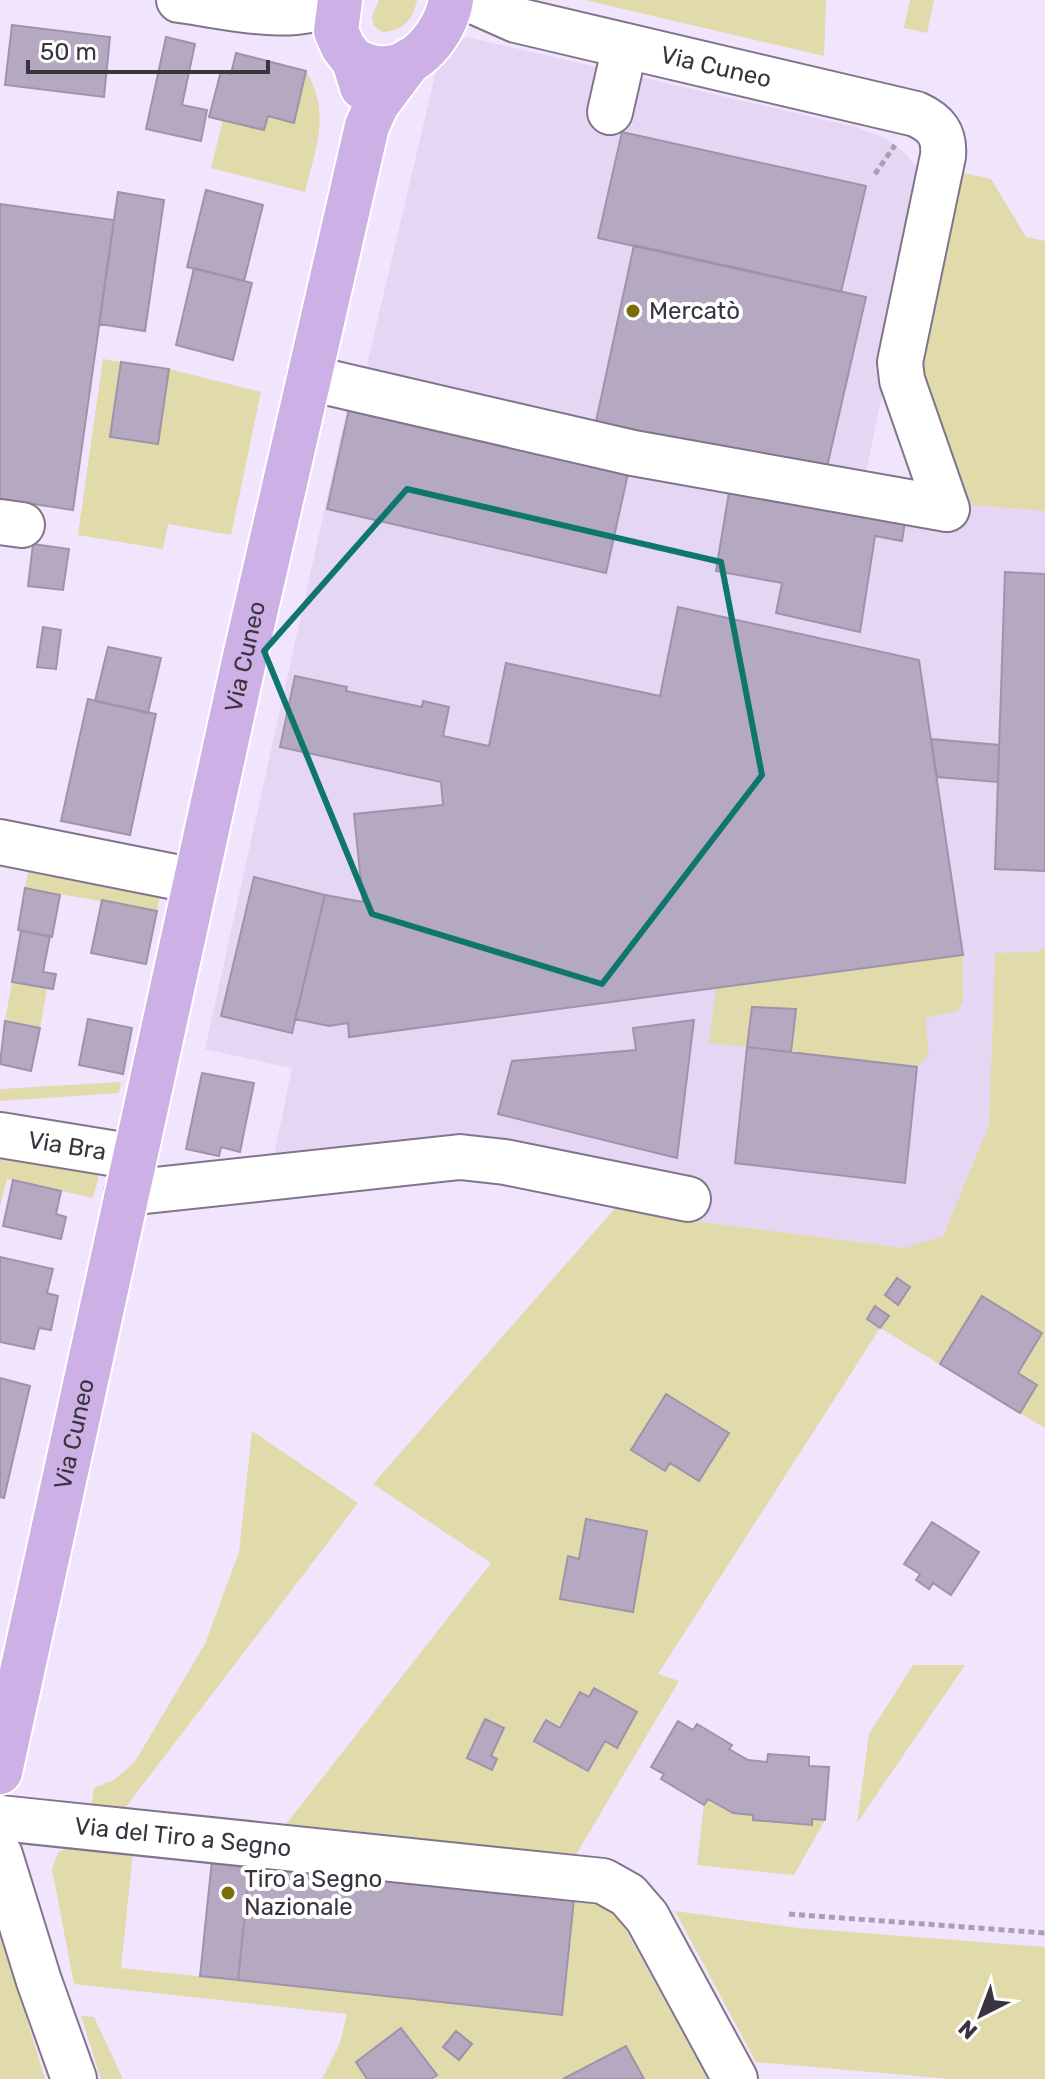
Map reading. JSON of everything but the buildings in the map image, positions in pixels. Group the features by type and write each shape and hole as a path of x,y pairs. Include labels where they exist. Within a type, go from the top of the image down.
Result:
{"main road":[{"name":"Via Cuneo","path":"339,0 336,31 349,54 368,120"},
{"name":"Via Cuneo","path":"0,1772 11,1671 131,1175 368,120 410,60 429,45 455,9"},
{"path":"349,54 378,68 392,68 410,60"}],"street":[{"path":"179,0 269,12 305,22 323,31 349,54"},
{"path":"269,12 312,10 339,0"},
{"name":"Via Cuneo","path":"309,378 633,453 947,509 901,371 901,354 944,147 936,126 916,114 516,20 474,20 455,9"},
{"path":"610,112 625,46"},
{"path":"0,842 195,881"},
{"name":"Via Bra","path":"0,1135 131,1175"},
{"path":"131,1175 460,1157 505,1162 688,1199"},
{"name":"Via del Tiro a Segno","path":"0,1818 603,1881 628,1895 647,1917 735,2079"},
{"path":"0,1855 39,1981 74,2079"}],"path":[{"path":"789,1914 1045,1933"}],"highlighted area":[{"path":"407,489 721,562 762,775 602,984 372,914 264,651"}],"shaded area":[{"path":"379,0 417,0 406,23 382,32 374,26 372,17"},
{"path":"585,0 826,0 824,56"},
{"path":"910,0 934,0 927,33 904,28"},
{"path":"467,37 856,127 883,137 903,151 918,169 926,187 863,486 962,504 1045,511 1045,948 1038,952 995,954 989,1125 943,1236 904,1248 694,1221 624,1198 488,1170 267,1189 292,1068 205,1049 353,381 363,382 438,63 453,44"},
{"path":"306,71 314,87 320,116 317,145 305,192 211,168 223,120 264,130 268,116 294,122"},
{"path":"955,171 991,179 1026,237 1045,241 1045,511 962,504 914,367"},
{"path":"103,359 121,362 111,438 158,444 169,369 261,392 231,535 168,524 163,549 78,535"},
{"path":"29,866 161,892 157,911 25,888"},
{"path":"1045,948 1045,1428 880,1328 658,1674 679,1681 574,1858 283,1828 491,1563 373,1484 624,1198 694,1221 904,1248 943,1236 989,1125 995,953 1037,952"},
{"path":"963,955 963,1001 958,1011 925,1018 929,1054 917,1067 791,1052 795,1009 752,1008 747,1047 709,1043 716,989"},
{"path":"12,982 47,988 40,1028 5,1021"},
{"path":"121,1082 119,1093 0,1101 0,1089"},
{"path":"0,1158 99,1175 93,1198 7,1179 0,1206"},
{"path":"252,1431 358,1503 122,1812 91,1809 94,1788 114,1780 134,1763 205,1644 239,1552"},
{"path":"913,1665 965,1665 857,1823 869,1734"},
{"path":"708,1799 753,1815 753,1820 811,1825 812,1819 825,1820 794,1875 697,1865 704,1805"},
{"path":"71,1846 133,1852 121,1968 561,2015 574,1899 595,1903 607,1908 622,1923 708,2079 322,2079 340,2043 347,2014 74,1984 52,1869 58,1853"},
{"path":"675,1911 798,1928 1045,1947 1045,2079 951,2079 756,2062"},
{"path":"0,1931 45,2079 0,2079"},
{"path":"81,2016 94,2017 123,2079 101,2079"}],"place":[{"name":"Mercatò","path":"633,311"},
{"name":"Tiro a Segno Nazionale","path":"228,1893"}]}
